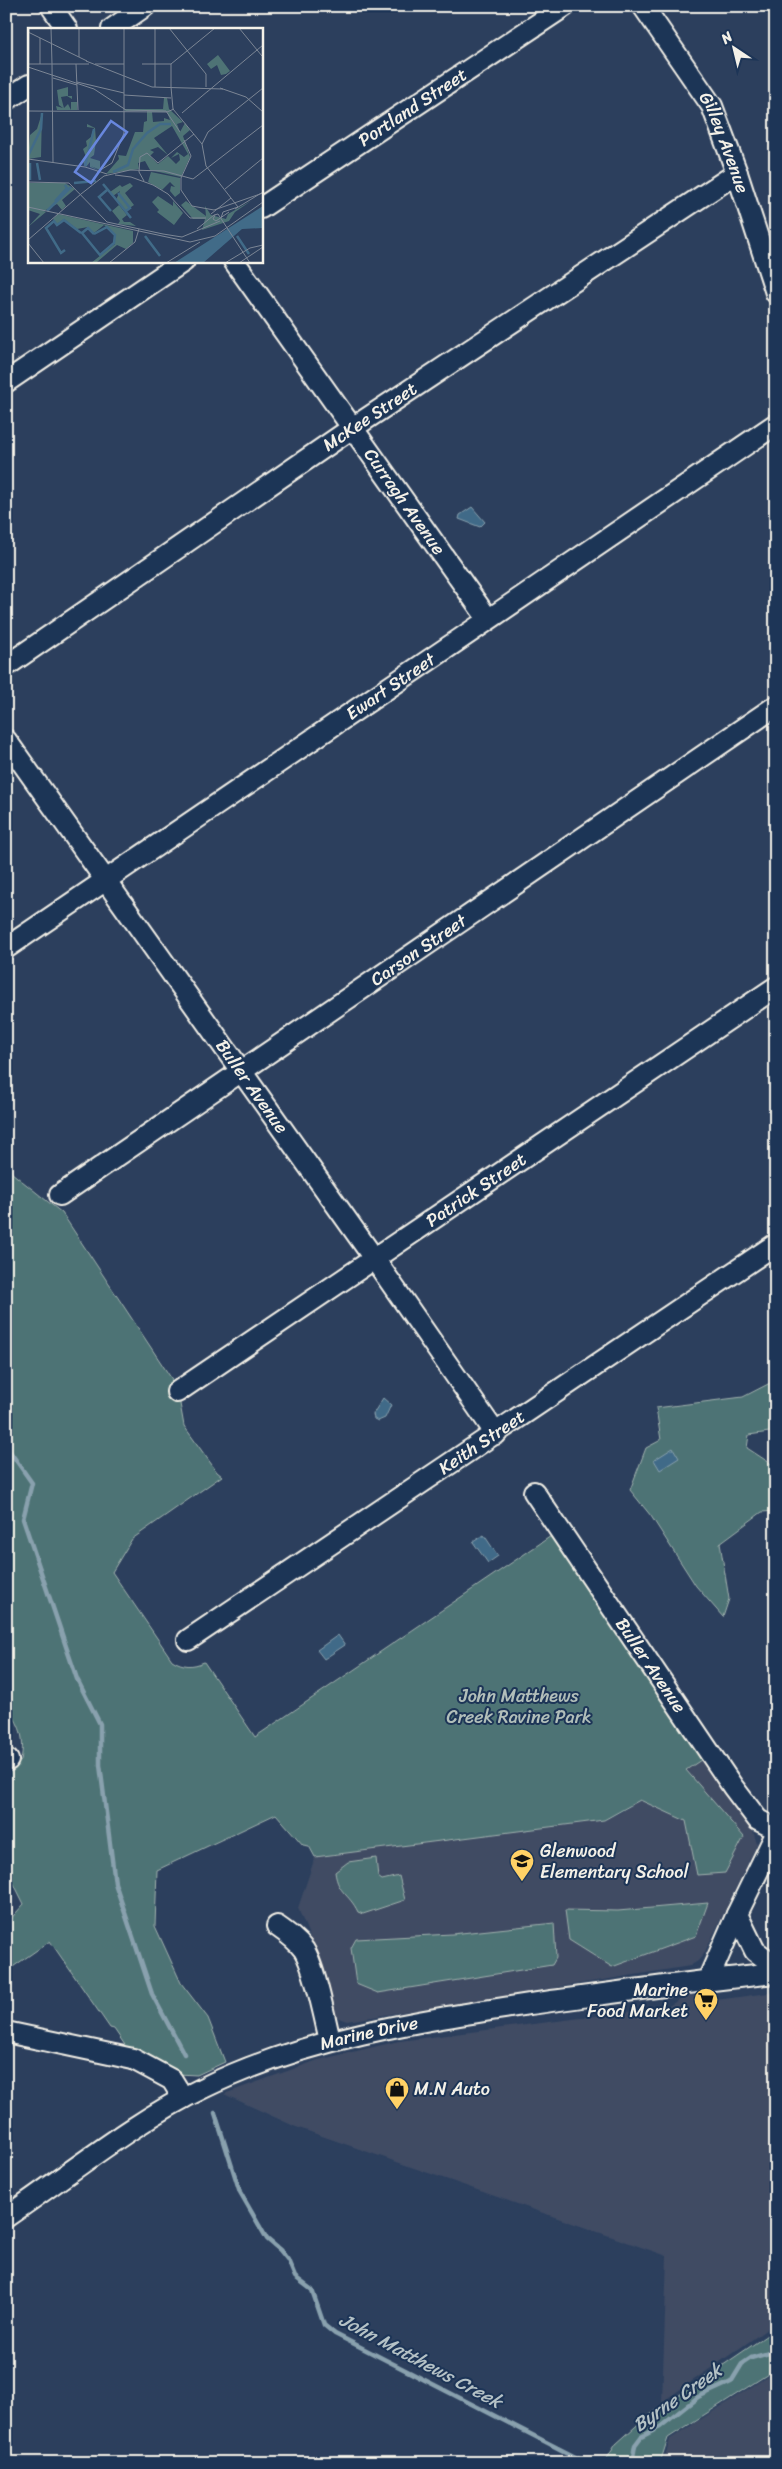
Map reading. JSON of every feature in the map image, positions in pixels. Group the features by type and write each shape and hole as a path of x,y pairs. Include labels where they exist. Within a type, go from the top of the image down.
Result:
{"street":[{"path":"51,6 66,28"},
{"path":"113,28 146,6"},
{"name":"Portland Street","path":"262,207 565,6"},
{"name":"Gilley Avenue","path":"642,6 712,106 737,173 776,294"},
{"path":"6,100 28,86"},
{"name":"McKee Street","path":"6,666 353,428 737,173"},
{"path":"6,382 183,262"},
{"name":"Curragh Avenue","path":"235,262 488,619"},
{"name":"Ewart Street","path":"6,948 776,424"},
{"name":"Carson Street","path":"60,1195 776,706"},
{"name":"Buller Avenue","path":"6,740 375,1260 496,1434"},
{"name":"Patrick Street","path":"177,1392 375,1260 776,987"},
{"name":"Keith Street","path":"188,1640 776,1244"},
{"name":"Buller Avenue","path":"534,1492 733,1786 758,1820 776,1829"},
{"path":"708,1980 737,1914 776,1834"},
{"path":"737,1914 746,1936 755,1951 776,1966"},
{"path":"277,1926 304,1950 310,1964 330,2041"},
{"name":"Marine Drive","path":"6,2217 184,2098 276,2058 330,2041 392,2026 708,1980 776,1973"},
{"path":"6,2032 133,2059 172,2080 184,2098"}],"shaded area":[{"path":"472,507 485,522 480,527 459,519 460,515"},
{"path":"383,1398 391,1405 385,1418 378,1421 374,1419 373,1414"},
{"path":"673,1448 679,1458 660,1470 654,1460"},
{"path":"484,1535 498,1556 488,1563 473,1542"},
{"path":"338,1635 345,1645 324,1659 317,1650"},
{"name":"Glenwood Elementary School","path":"704,1758 753,1831 757,1844 704,1954 698,1961 690,1966 347,2021 336,2017 316,1953 298,1908 315,1857 604,1820 621,1812"},
{"path":"776,1992 776,2323 662,2402 667,2256 296,2127 224,2094 318,2060 399,2041 667,2007 688,1994 709,2001"},
{"path":"776,2371 776,2463 663,2463 670,2439"}],"green space":[{"name":"John Matthews Creek Ravine Park","path":"6,1153 12,1173 62,1213 177,1387 184,1426 217,1472 222,1476 132,1539 112,1572 172,1660 188,1665 204,1662 255,1737 554,1534 704,1758 686,1770 744,1837 725,1873 697,1875 686,1821 640,1800 604,1820 315,1857 309,1846 303,1845 276,1814 157,1870 155,1926 181,1983 208,2018 225,2062 197,2075 178,2074 129,2051 114,2029 110,2028 50,1941 7,1971 6,1924 24,1904 6,1868 6,1771 21,1761 22,1738 21,1732 6,1705"},
{"path":"776,1380 776,1431 749,1435 747,1448 776,1467 776,1511 762,1512 720,1543 729,1599 723,1617 696,1586 651,1516 630,1490 646,1448 661,1440 656,1408 743,1397"},
{"path":"376,1858 378,1877 382,1880 399,1876 405,1900 363,1914 358,1912 341,1889 335,1872 348,1862"},
{"path":"708,1903 696,1936 612,1967 569,1940 565,1910 618,1911"},
{"path":"554,1923 556,1958 552,1965 378,1993 356,1984 351,1948 356,1939 452,1934"},
{"path":"776,2329 776,2369 668,2438 660,2463 606,2463 616,2444 644,2419"}],"waterway":[{"name":"John Matthews Creek","path":"6,1446 32,1483 23,1519 77,1679 100,1724 100,1765 115,1883 152,1994 184,2054"},
{"name":"John Matthews Creek","path":"215,2113 240,2192 267,2239 288,2260 295,2277 312,2290 324,2325 335,2334 587,2463"},
{"name":"Byrne Creek","path":"632,2463 635,2445 641,2437 660,2427 698,2397 731,2382 742,2364 751,2358 769,2353 776,2348"}],"place":[{"name":"Glenwood Elementary School","path":"522,1882"},
{"name":"Marine Food Market","path":"706,2021"},
{"name":"M.N Auto","path":"397,2110"}]}
